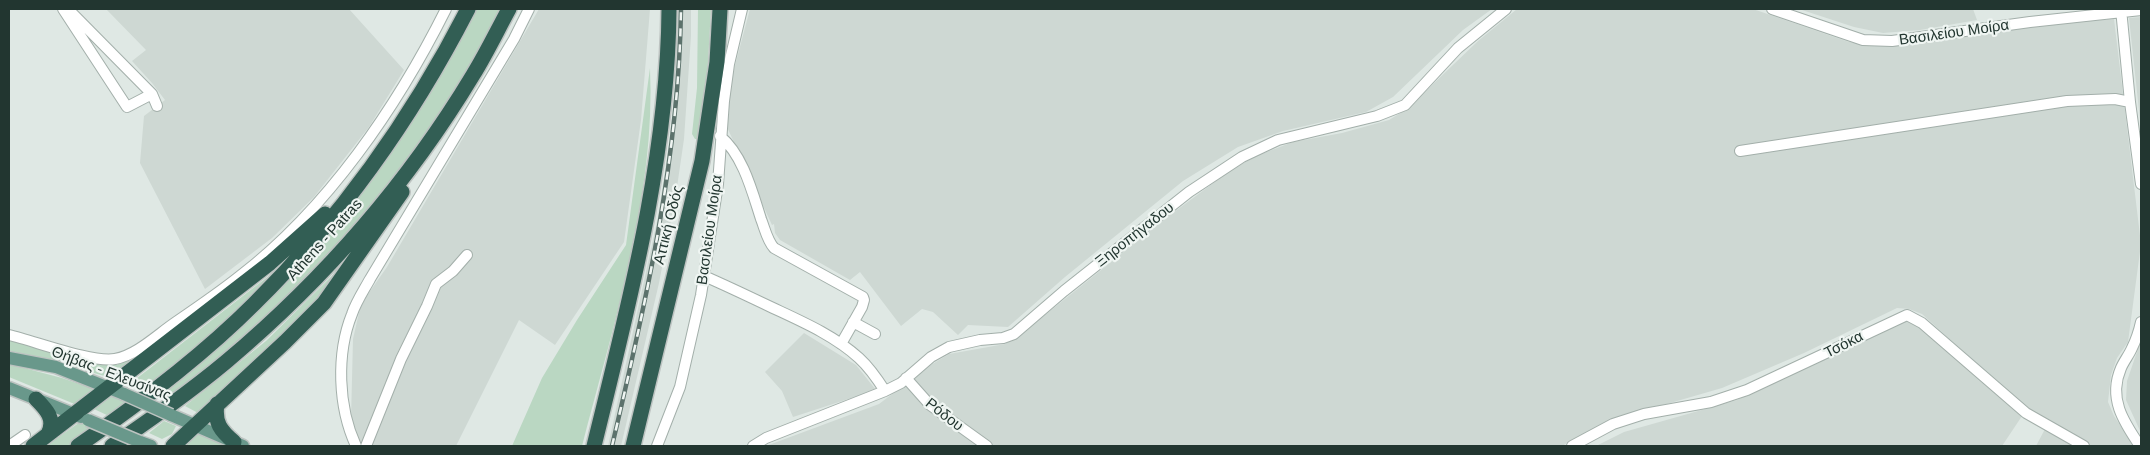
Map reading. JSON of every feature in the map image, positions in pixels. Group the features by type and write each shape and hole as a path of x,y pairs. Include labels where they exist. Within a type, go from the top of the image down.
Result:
{"highway":[{"name":"Athens - Patras","path":"78,446 188,364 246,312 303,252 364,176 419,96 468,9"},
{"name":"Athens - Patras","path":"112,446 226,362 289,305 323,271 410,168 473,76 509,9"},
{"name":"Αττική Οδός","path":"594,446 636,267 662,127 668,52 669,9"},
{"name":"Αττική Οδός","path":"633,446 702,161 717,62 720,9"},
{"path":"173,446 285,342 324,303 346,274 433,146 473,76"},
{"path":"29,441 82,417 109,387 280,255 364,176"},
{"path":"36,399 50,416 52,422 48,434"},
{"path":"217,404 215,415 217,424 222,432 239,444"}],"main road":[{"name":"Θήβας - Ελευσίνας","path":"9,358 56,368 109,387 239,444"},
{"path":"9,388 145,444"}],"street":[{"path":"64,9 127,107 152,94"},
{"path":"68,9 152,94 157,106"},
{"path":"9,335 96,359 117,359 139,348 241,276 306,215 345,171 403,87 446,9"},
{"path":"356,446 351,435 341,392 343,348 352,314 370,279 510,48 529,9"},
{"name":"Βασιλείου Μοίρα","path":"657,446 680,387 687,363 704,276 718,184 720,136 729,64 742,9"},
{"name":"Ξηροπήγαδου","path":"753,446 766,438 885,392 906,378 930,356 950,347 980,340 1002,338 1014,334 1127,240 1189,192 1242,157 1278,140 1377,116 1405,105 1458,48 1506,9"},
{"name":"Βασιλείου Μοίρα","path":"1772,9 1863,40 1892,41 2122,10 2141,10"},
{"path":"2122,10 2130,102 2141,184"},
{"path":"1740,151 2067,101 2116,99 2130,102"},
{"path":"720,136 732,145 771,245 778,251 862,297 864,300 841,344"},
{"path":"366,446 401,360 436,284 467,255"},
{"path":"704,276 738,290 841,344 864,363 885,392"},
{"name":"Τσόκα","path":"1572,446 1613,424 1644,414 1710,402 1776,378 1887,323 1907,316 1913,317 1922,323 2026,412 2084,446"},
{"path":"853,322 875,334"},
{"path":"2140,446 2121,417 2116,400 2116,385 2121,367 2133,347 2141,322"},
{"name":"Ρόδου","path":"906,378 930,405 986,446"},
{"path":"9,446 29,441"}],"shaded area":[{"path":"106,9 349,9 404,70 369,127 314,197 272,238 205,289 140,163 144,116 165,100 132,61 146,50"},
{"path":"539,9 650,9 641,120 624,242 555,345 519,320 456,446 365,446 359,440 351,419 353,339 361,304 387,267"},
{"path":"678,9 691,9 691,36 684,139 676,194 659,283 621,446 608,446 658,217 673,120"},
{"path":"750,9 1492,9 1463,30 1393,97 1366,112 1283,131 1238,147 1183,181 1065,277 1008,327 968,325 958,335 933,312 922,309 901,326 860,272 850,280 780,240 775,233 774,224 772,225 726,125 733,73"},
{"path":"1517,9 1753,9 1849,42 1892,46 2023,26 2114,19 2141,244 2128,342 2117,358 2111,375 2108,402 2114,416 2134,446 2092,446 2027,410 1922,314 1909,309 1897,308 1804,353 1722,388 1608,421 1562,446 766,446 879,404 929,366 949,354 1005,344 1020,335 1166,218 1231,170 1256,156 1293,142 1342,133 1389,120 1407,109 1478,41"},
{"path":"1799,9 1973,9 1977,20 1920,30 1883,33 1854,27"},
{"path":"2141,17 2141,129 2129,18"},
{"path":"1903,320 1913,321 2022,416 2002,446 1596,446 1624,432 1737,400"},
{"path":"804,333 856,365 876,390 793,417 782,391 765,372"},
{"path":"2141,340 2141,433 2126,400 2127,381"},
{"path":"2045,429 2075,446 2036,446"}],"green space":[{"path":"475,9 502,9 477,55 449,100 420,143 388,184 320,263 245,337 169,399 159,394 275,291"},
{"path":"698,9 711,9 707,79 697,139 695,139 692,134 697,88"},
{"path":"650,68 650,115 639,211 619,307 582,446 512,446 542,378 626,245"},
{"path":"346,262 321,301 200,414 185,406 266,341"},
{"path":"279,268 279,272 147,389 132,382"},
{"path":"207,307 115,376 108,377 49,360 9,353 9,339 97,364 117,365 136,355"},
{"path":"9,364 62,378 94,389 77,405 9,377"},
{"path":"111,396 129,403 111,417 94,409"},
{"path":"164,421 176,426 172,434 162,439 149,433"},
{"path":"80,422 95,428 69,446 46,446"},
{"path":"196,433 226,446 184,446"}],"railway":[{"path":"612,446 637,338 659,229 674,120 679,65 681,9"}]}
